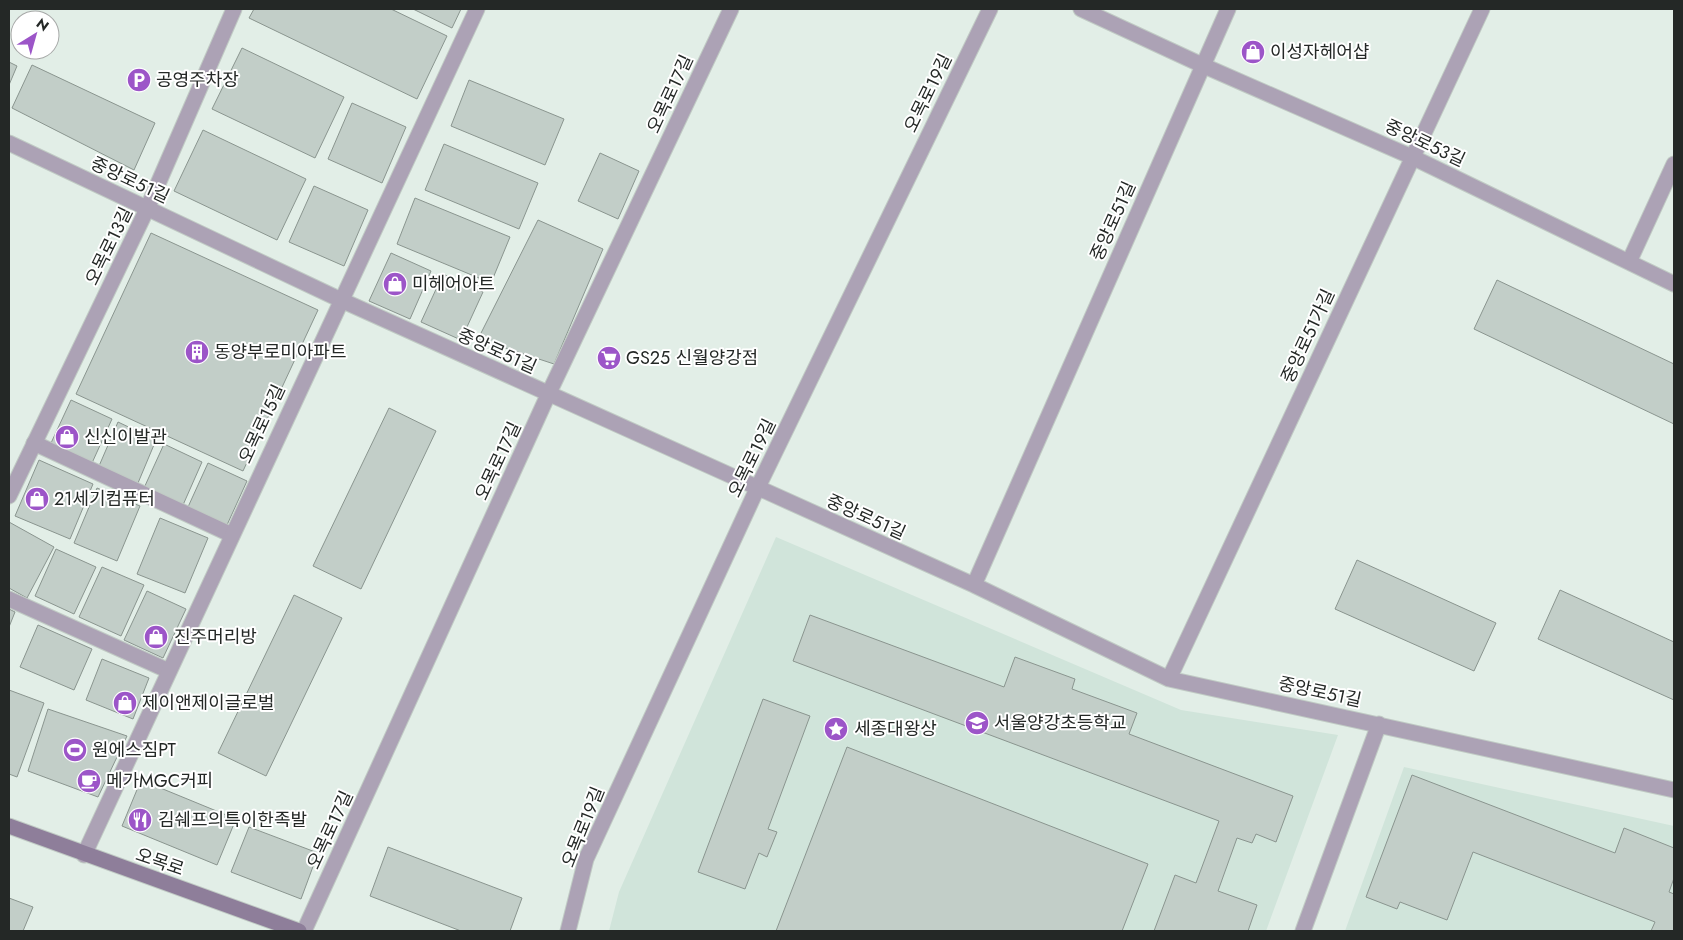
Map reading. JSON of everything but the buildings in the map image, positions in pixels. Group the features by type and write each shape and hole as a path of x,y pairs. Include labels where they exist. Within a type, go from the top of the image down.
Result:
{"main road":[{"name":"오목로","path":"9,826 84,855 299,931"}],"street":[{"name":"오목로13길","path":"9,496 148,209 234,9"},
{"name":"오목로15길","path":"84,855 340,300 477,9"},
{"name":"오목로17길","path":"304,931 548,395 730,9"},
{"name":"오목로19길","path":"568,931 586,859 757,489 990,9"},
{"name":"중앙로53길","path":"1081,9 1202,65 1412,157 1674,284"},
{"path":"1202,65 1228,9"},
{"name":"중앙로51가길","path":"1169,678 1482,9"},
{"name":"중앙로51길","path":"974,585 1202,65"},
{"name":"중앙로51길","path":"9,143 340,300 974,585 1169,678 1674,790"},
{"path":"1629,262 1674,164"},
{"path":"34,443 232,535"},
{"path":"9,599 169,671"},
{"path":"1303,931 1379,724"}],"shaded area":[{"name":"서울양강초등학교","path":"776,537 1181,710 1338,735 1266,931 609,931 619,892"},
{"path":"1404,767 1674,826 1674,931 1345,931"}],"place":[{"name":"이성자헤어샵","path":"1253,52"},
{"name":"공영주차장","path":"139,80"},
{"name":"미헤어아트","path":"395,284"},
{"name":"동양부로미아파트","path":"197,352"},
{"name":"GS25 신월양강점","path":"609,358"},
{"name":"신신이발관","path":"67,437"},
{"name":"21세기컴퓨터","path":"37,499"},
{"name":"진주머리방","path":"156,637"},
{"name":"제이앤제이글로벌","path":"125,703"},
{"name":"서울양강초등학교","path":"977,723"},
{"name":"세종대왕상","path":"836,729"},
{"name":"원에스짐PT","path":"75,750"},
{"name":"메가MGC커피","path":"89,781"},
{"name":"김쉐프의특이한족발","path":"140,820"}]}
